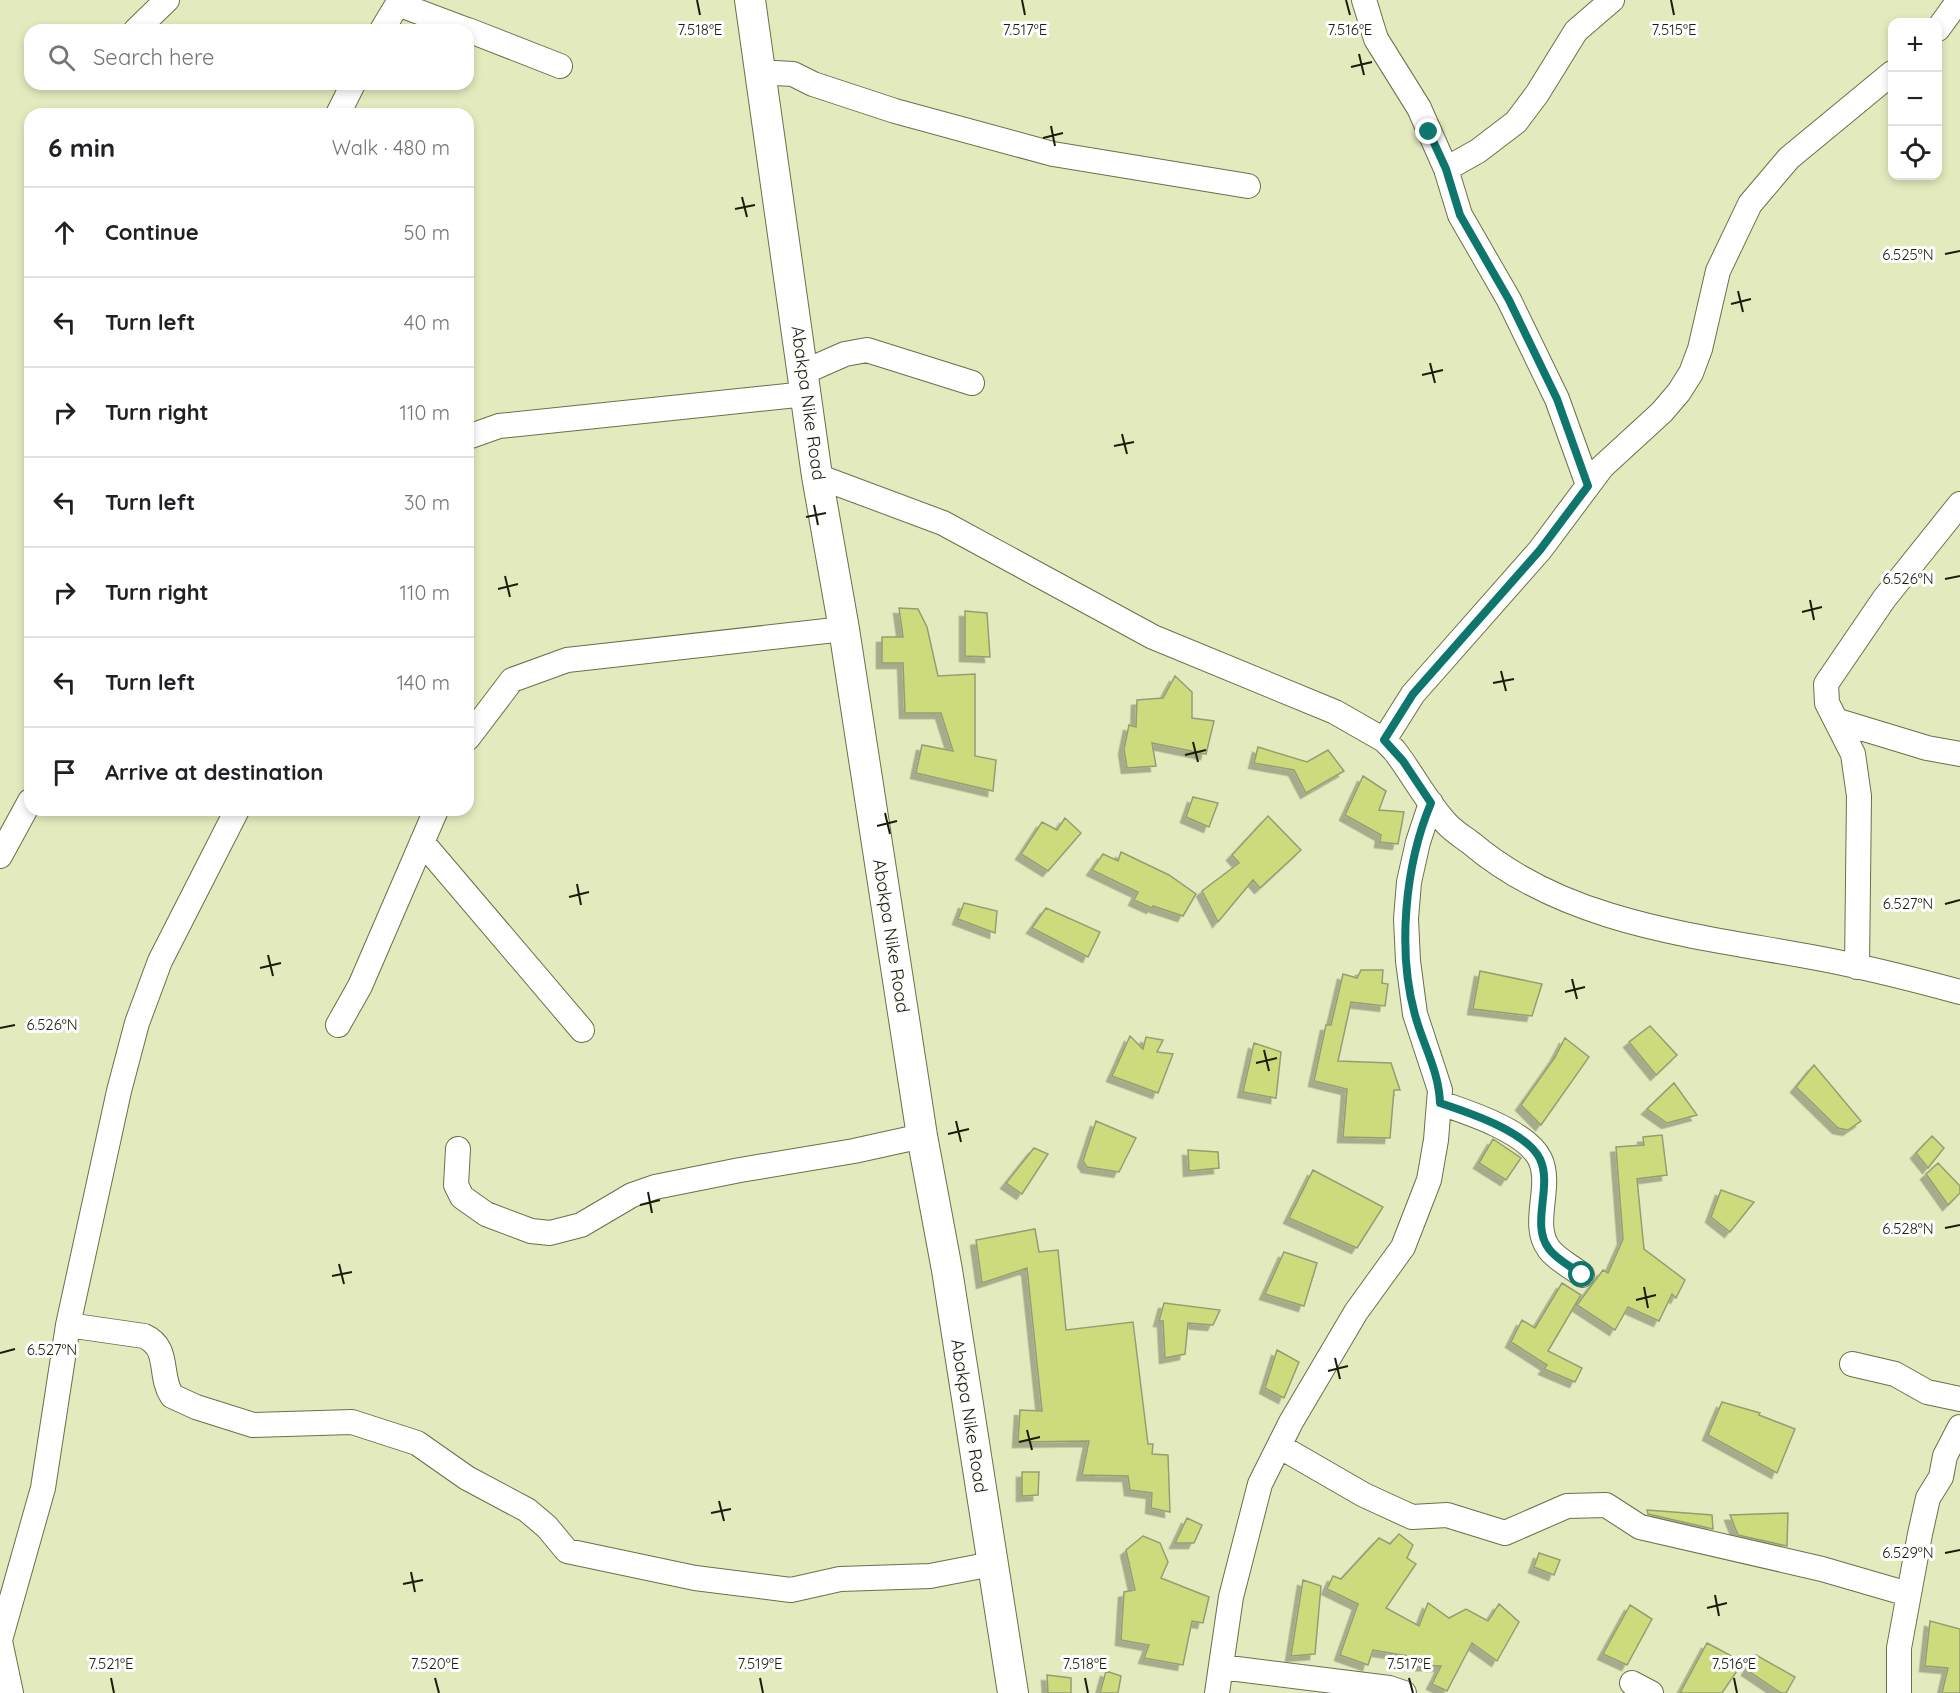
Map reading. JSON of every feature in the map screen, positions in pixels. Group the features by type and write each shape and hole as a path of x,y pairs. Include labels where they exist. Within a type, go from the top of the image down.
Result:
{"main road":[{"name":"Abakpa Nike Road","path":"750,0 817,476 844,629 922,1136 947,1270 1013,1693"}],"street":[{"path":"142,24 167,0"},
{"path":"1364,0 1376,39 1419,108 1446,169 1460,215 1509,300 1557,399 1588,486"},
{"path":"1446,169 1478,151 1516,122 1537,94 1576,31 1612,0"},
{"path":"1942,23 1959,0"},
{"path":"386,24 399,2 453,24"},
{"path":"474,32 560,66"},
{"path":"759,72 793,74 813,84 895,111 1053,154 1248,186"},
{"path":"1384,740 1413,694 1540,550 1602,467 1662,412 1691,373 1700,349 1718,272 1750,204 1789,158 1888,77"},
{"path":"341,108 350,90"},
{"path":"474,435 499,426 805,383 845,354 867,350 972,383"},
{"path":"817,476 943,523 1153,637 1335,712 1384,740 1403,761 1447,824 1494,862 1522,881 1570,902 1689,936 1857,967 1960,992"},
{"path":"1857,967 1859,796 1853,754 1827,703 1826,684 1834,668 1884,599 1960,504"},
{"path":"474,730 512,680 567,660 844,629"},
{"path":"1838,721 1927,748 1960,754"},
{"path":"1217,1693 1231,1597 1252,1506 1279,1446 1356,1312 1410,1234 1429,1180 1440,1103 1438,1077 1417,1022 1412,997 1406,919 1409,882 1418,842 1431,803"},
{"path":"0,856 24,812"},
{"path":"11,1693 0,1641 43,1488 68,1325 119,1090 137,1023 160,961 234,816"},
{"path":"338,1026 360,986 433,816"},
{"path":"422,842 582,1030"},
{"path":"1440,1103 1479,1116 1531,1147 1539,1158 1543,1172 1542,1236 1549,1250 1582,1275"},
{"path":"458,1149 456,1185 462,1197 486,1214 531,1231 550,1233 581,1225 632,1195 655,1187 854,1151 922,1136"},
{"path":"68,1325 144,1336 154,1341 162,1352 167,1389 172,1396 238,1422 253,1425 352,1422 417,1443 467,1479 527,1510 547,1527 560,1545 575,1554 593,1555 695,1578 791,1590 840,1579 930,1576 992,1564"},
{"path":"1852,1364 1895,1374 1927,1392 1960,1399"},
{"path":"1899,1693 1899,1648 1928,1498 1941,1477 1952,1468 1950,1444 1960,1427"},
{"path":"1279,1446 1364,1495 1412,1517 1447,1515 1505,1533 1568,1506 1606,1505 1640,1527 1822,1569 1908,1594"},
{"path":"1221,1667 1389,1688 1404,1693"}],"building":[{"path":"899,608 918,609 927,627 938,676 975,674 975,756 996,760 993,791 916,773 922,745 953,751 941,713 905,713 903,663 882,663 882,637 903,637"},
{"path":"965,611 987,613 990,657 965,656"},
{"path":"1175,676 1192,692 1192,718 1214,721 1206,754 1152,743 1156,766 1127,768 1124,749 1129,725 1136,727 1137,700 1163,698"},
{"path":"1258,747 1307,762 1328,750 1344,771 1306,793 1294,770 1254,763"},
{"path":"1363,776 1386,791 1379,810 1404,812 1398,844 1380,842 1381,835 1345,815"},
{"path":"1193,797 1218,803 1209,827 1186,817"},
{"path":"1268,816 1301,850 1260,888 1253,880 1218,922 1202,891 1239,863 1232,855"},
{"path":"1065,818 1081,833 1048,871 1021,854 1042,822 1057,830"},
{"path":"1121,852 1169,875 1196,894 1183,916 1153,906 1152,908 1134,900 1138,892 1092,870 1103,854 1118,861"},
{"path":"964,903 997,911 995,933 958,919"},
{"path":"1046,908 1100,932 1088,957 1032,928"},
{"path":"1361,970 1383,970 1382,983 1388,984 1385,1006 1351,1002 1338,1061 1391,1063 1400,1090 1394,1090 1390,1138 1343,1137 1347,1089 1314,1081 1326,1025 1331,1025 1343,974 1357,978"},
{"path":"1480,971 1542,984 1532,1016 1473,1009"},
{"path":"1650,1026 1677,1055 1656,1075 1629,1042"},
{"path":"1130,1036 1143,1049 1146,1037 1163,1040 1157,1052 1173,1054 1158,1093 1112,1076"},
{"path":"1565,1038 1589,1057 1541,1125 1521,1105 1555,1057"},
{"path":"1254,1043 1281,1052 1276,1098 1243,1092"},
{"path":"1814,1065 1861,1121 1848,1130 1838,1128 1796,1087"},
{"path":"1674,1083 1697,1115 1667,1123 1647,1109"},
{"path":"1096,1121 1136,1138 1119,1172 1087,1167 1083,1161"},
{"path":"1662,1135 1667,1175 1637,1179 1644,1249 1685,1280 1676,1298 1672,1294 1659,1321 1628,1307 1615,1330 1577,1305 1603,1270 1608,1273 1623,1239 1616,1147 1644,1145 1643,1137"},
{"path":"1932,1136 1944,1148 1928,1168 1916,1153"},
{"path":"1493,1139 1521,1158 1506,1180 1479,1163"},
{"path":"1034,1148 1048,1154 1022,1194 1006,1183"},
{"path":"1188,1150 1218,1152 1219,1168 1189,1171"},
{"path":"1938,1163 1960,1186 1960,1193 1948,1205 1926,1174"},
{"path":"1313,1170 1383,1207 1357,1248 1289,1218"},
{"path":"1721,1190 1754,1202 1730,1232 1711,1217"},
{"path":"1035,1229 1039,1252 1058,1250 1066,1330 1133,1322 1148,1444 1153,1444 1152,1454 1168,1455 1170,1512 1151,1508 1152,1493 1130,1490 1128,1476 1082,1475 1089,1441 1018,1442 1020,1410 1042,1411 1027,1268 982,1283 976,1240"},
{"path":"1284,1252 1317,1263 1304,1306 1265,1294"},
{"path":"1562,1283 1581,1295 1548,1351 1582,1368 1575,1382 1544,1369 1547,1365 1511,1342 1522,1320 1535,1328"},
{"path":"1164,1303 1220,1310 1213,1325 1188,1323 1185,1354 1165,1358 1163,1321 1159,1321"},
{"path":"1277,1350 1299,1362 1284,1398 1265,1388"},
{"path":"1722,1402 1760,1413 1759,1415 1795,1429 1777,1473 1708,1435"},
{"path":"1022,1472 1039,1472 1038,1495 1022,1496"},
{"path":"1647,1510 1712,1515 1713,1529 1648,1514"},
{"path":"1788,1513 1787,1546 1738,1535 1730,1515"},
{"path":"1187,1518 1202,1525 1194,1543 1175,1543"},
{"path":"1399,1534 1413,1545 1407,1558 1416,1564 1386,1608 1419,1626 1428,1603 1449,1618 1466,1609 1488,1621 1499,1604 1519,1622 1497,1661 1472,1643 1447,1691 1432,1684 1441,1666 1419,1665 1408,1656 1373,1650 1368,1665 1340,1655 1358,1604 1327,1589 1333,1576 1341,1579 1379,1538 1390,1544"},
{"path":"1143,1536 1160,1543 1168,1562 1161,1578 1209,1597 1203,1623 1192,1621 1183,1665 1144,1658 1149,1645 1121,1640 1124,1592 1135,1590 1126,1550"},
{"path":"1539,1553 1560,1560 1554,1575 1534,1567"},
{"path":"1303,1580 1321,1586 1315,1654 1291,1656"},
{"path":"1630,1605 1652,1619 1627,1665 1603,1654"},
{"path":"1930,1621 1960,1629 1960,1693 1942,1693 1948,1668 1925,1666"},
{"path":"1707,1643 1743,1662 1722,1693 1680,1693"},
{"path":"1756,1655 1795,1677 1786,1693 1781,1693 1747,1670"},
{"path":"1106,1671 1121,1676 1118,1693 1100,1693"},
{"path":"1047,1675 1071,1678 1071,1693 1048,1693"}],"route":[{"path":"1429,132 1446,169 1460,215 1472,240 1509,300 1557,399 1574,441 1588,486 1540,550 1413,694 1384,740 1403,761 1431,803 1423,823 1409,882 1406,919 1412,997 1420,1030 1438,1077 1440,1103 1479,1116 1531,1147 1539,1158 1543,1172 1542,1236 1549,1250 1582,1275"}]}
